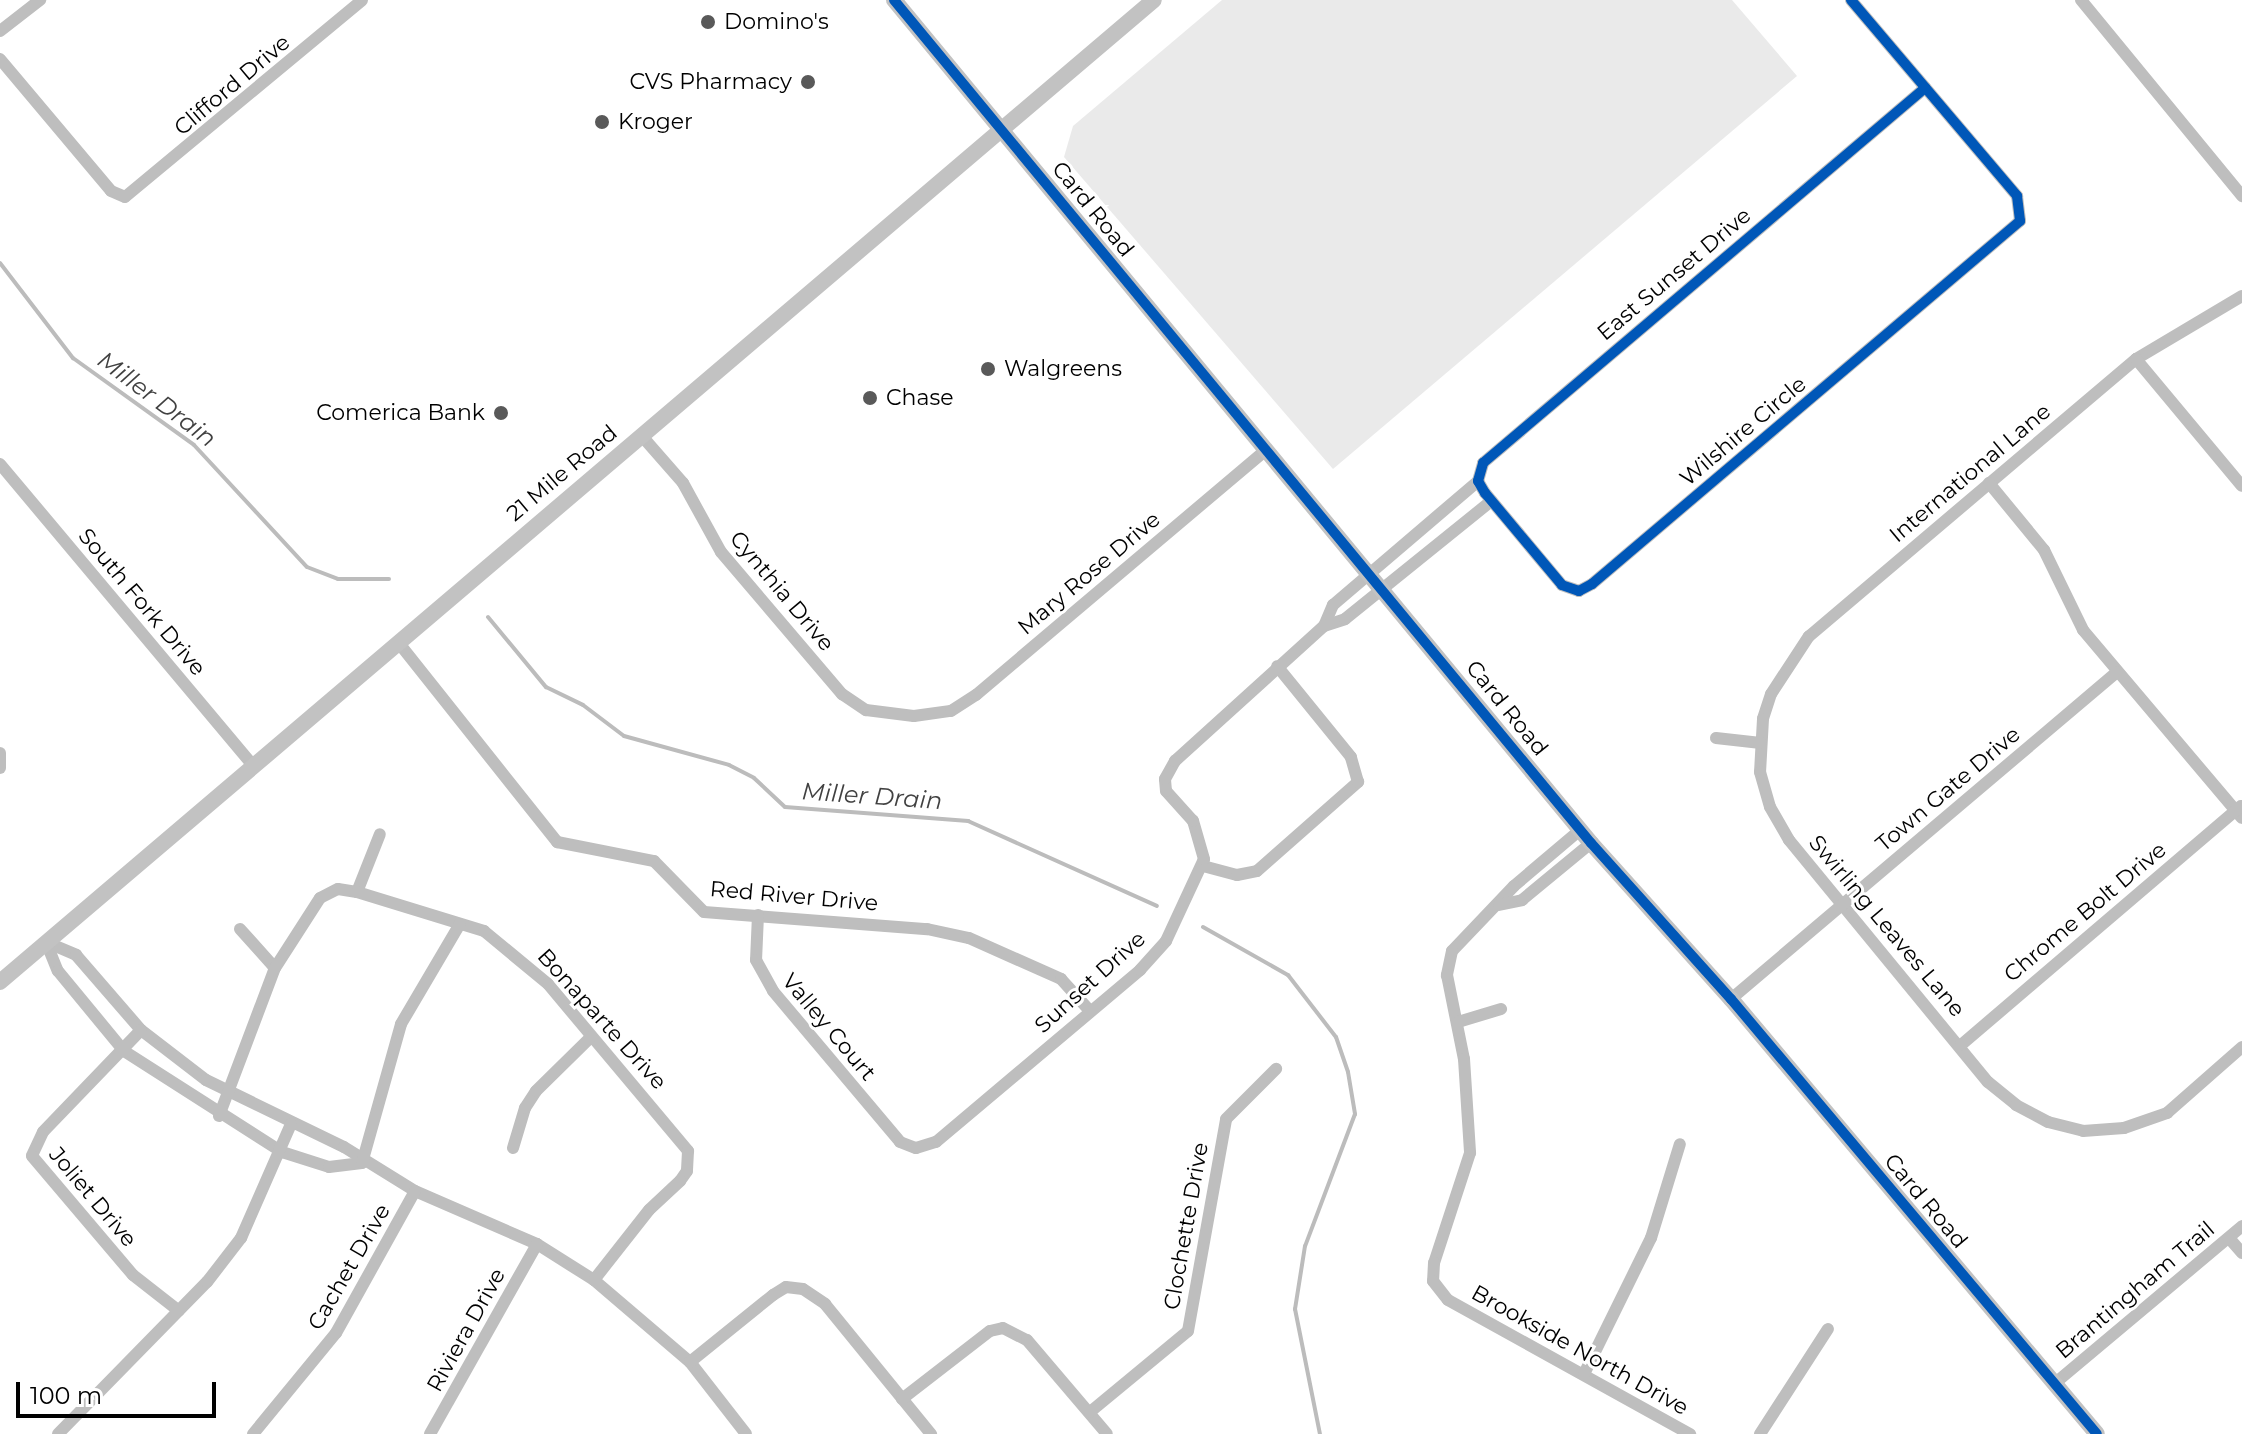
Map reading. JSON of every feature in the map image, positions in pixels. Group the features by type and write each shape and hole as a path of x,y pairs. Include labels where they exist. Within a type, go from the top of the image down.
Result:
{"street":[{"path":"0,31 40,0"},
{"name":"Clifford Drive","path":"0,59 111,191 125,197 362,0"},
{"name":"Card Road","path":"894,0 1385,588 1586,836 1731,999 2097,1434"},
{"name":"21 Mile Road","path":"0,982 1154,0"},
{"path":"1851,0 1925,88"},
{"path":"2081,0 2242,196"},
{"name":"Wilshire Circle","path":"1491,501 1562,585 1570,591 1585,589 2013,228 2022,211 2017,196 1925,88"},
{"name":"East Sunset Drive","path":"1370,571 1478,481 1487,458 1925,88"},
{"name":"International Lane","path":"1763,719 1780,676 1809,636 2136,359 2242,296"},
{"path":"2136,359 2242,486"},
{"name":"Cynthia Drive","path":"641,435 683,483 721,552 848,700 875,712 931,715"},
{"name":"Mary Rose Drive","path":"931,715 959,708 976,695 1267,449"},
{"name":"South Fork Drive","path":"0,464 253,766"},
{"path":"1277,666 1351,757 1358,782 1257,871 1237,875 1203,866 1193,821 1166,791 1168,770 1277,666 1324,626 1345,619 1491,501 1478,481"},
{"path":"1989,483 2044,550 2083,630 2240,811"},
{"path":"1324,626 1333,605 1370,571"},
{"name":"Red River Drive","path":"398,642 557,842 588,851 636,854 654,861 704,912 927,929 969,938 1061,979 1090,1011"},
{"name":"Town Gate Drive","path":"1731,999 2117,672"},
{"name":"Swirling Leaves Lane","path":"1763,719 1760,772 1778,822 1988,1082 2048,1122 2083,1131 2124,1128 2167,1113 2242,1047"},
{"path":"1716,738 1761,743"},
{"path":"0,754 0,768"},
{"name":"Chrome Bolt Drive","path":"1961,1045 2240,811"},
{"path":"219,1116 275,968 309,908 338,889 357,892 380,834"},
{"name":"Brookside North Drive","path":"1586,836 1514,886 1452,951 1447,975 1458,1022 1470,1153 1434,1263 1433,1281 1448,1300 1690,1434"},
{"name":"Sunset Drive","path":"909,1146 936,1142 1090,1011 1166,941 1203,866"},
{"name":"Bonaparte Drive","path":"357,892 484,931 522,958 682,1140 689,1161 680,1181 649,1210 594,1280"},
{"name":"Valley Court","path":"758,915 756,960 768,985 893,1134 909,1146"},
{"path":"362,1163 401,1024 460,924"},
{"path":"240,929 275,968"},
{"path":"46,942 76,955 141,1030 228,1093 344,1147 362,1163 415,1191 537,1244 594,1280 690,1362 746,1434"},
{"path":"46,942 58,971 124,1051 219,1116 282,1152 329,1167 362,1163"},
{"path":"1458,1022 1501,1009"},
{"name":"Joliet Drive","path":"141,1030 43,1132 32,1156 123,1265 179,1311"},
{"path":"513,1148 525,1108 536,1091 591,1037"},
{"name":"Clochette Drive","path":"1090,1412 1188,1331 1226,1119 1276,1069"},
{"path":"58,1434 179,1311 241,1238 282,1152 291,1124"},
{"path":"1584,1374 1651,1238 1680,1144"},
{"name":"Cachet Drive","path":"253,1434 336,1333 415,1191"},
{"name":"Brantingham Trail","path":"2054,1384 2242,1226"},
{"path":"2229,1238 2242,1253"},
{"name":"Riviera Drive","path":"430,1434 537,1244"},
{"path":"690,1362 773,1295 786,1287 803,1289 825,1304 931,1434"},
{"path":"902,1399 990,1331 1003,1328 1021,1335 1107,1434"},
{"path":"1760,1434 1828,1329"}],"shaded area":[{"path":"1222,0 1732,0 1797,76 1333,469 1064,157 1073,126"}],"waterway":[{"name":"Miller Drain","path":"0,263 73,358 194,445 307,567 338,579 389,579"},
{"name":"Miller Drain","path":"488,617 546,687 583,705 624,736 729,765 754,778 785,807 968,821 1157,906"},
{"name":"Miller Drain","path":"1203,927 1288,975 1336,1037 1348,1072 1355,1114 1305,1246 1295,1309 1320,1434"}],"cycle path":[{"path":"894,0 1591,843 1731,999 2097,1434"},
{"path":"1851,0 2017,196 2020,221 1592,584 1579,591 1562,585 1485,493 1478,481 1483,463 1925,88"}],"place":[{"name":"Domino's","path":"708,22"},
{"name":"CVS Pharmacy","path":"808,82"},
{"name":"Kroger","path":"602,122"},
{"name":"Walgreens","path":"988,369"},
{"name":"Chase","path":"870,398"},
{"name":"Comerica Bank","path":"501,413"}]}
